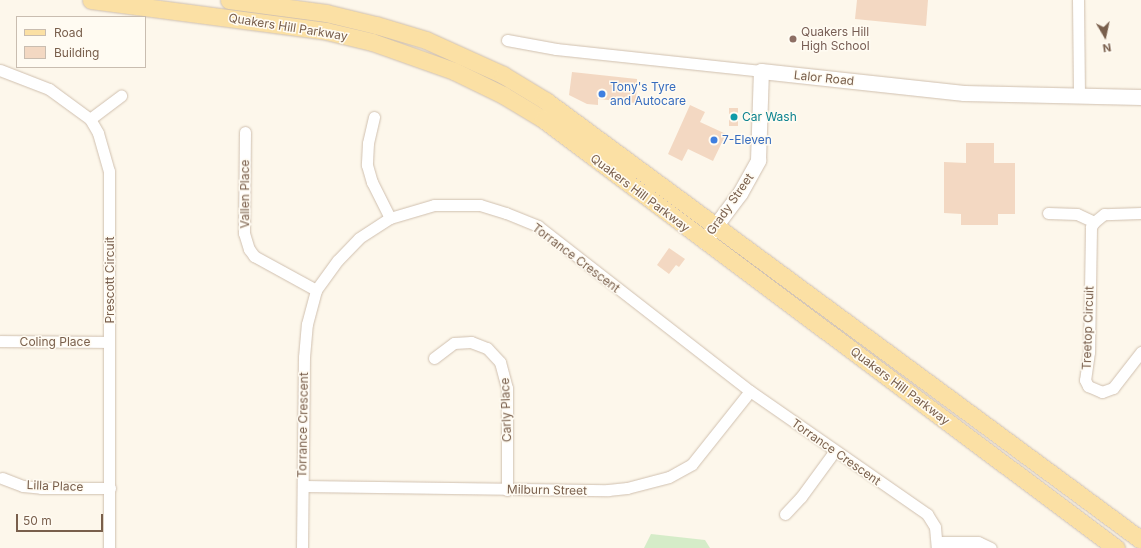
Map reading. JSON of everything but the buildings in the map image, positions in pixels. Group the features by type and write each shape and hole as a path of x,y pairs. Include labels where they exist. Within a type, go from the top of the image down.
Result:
{"main road":[{"name":"Quakers Hill Parkway","path":"92,0 326,31 372,42 454,71 503,95 543,119 1116,548"},
{"name":"Quakers Hill Parkway","path":"229,0 326,13 416,36 503,75 546,101 941,394 1141,540"}],"street":[{"path":"1078,0 1079,96"},
{"name":"Lalor Road","path":"507,40 556,49 964,93 1141,97"},
{"name":"Prescott Circuit","path":"0,70 49,89 90,119 98,133 109,171 109,548"},
{"name":"Grady Street","path":"704,241 748,181 758,160 761,71"},
{"path":"90,119 121,96"},
{"path":"374,117 368,143 367,165 372,182 390,218"},
{"name":"Vallen Place","path":"245,132 244,233 249,249 258,258 316,290"},
{"name":"Torrance Crescent","path":"302,548 304,357 307,324 316,290 338,260 359,238 390,218 434,205 480,206 506,213 538,226 750,390 834,452 926,514 935,527 938,545"},
{"path":"1048,213 1077,214 1094,222 1110,213 1141,213"},
{"name":"Treetop Circuit","path":"1094,222 1090,232 1089,352 1085,380 1088,386 1102,392 1113,388 1141,352"},
{"name":"Coling Place","path":"0,341 109,342"},
{"name":"Carly Place","path":"434,358 454,344 471,342 487,348 500,362 507,388 507,490"},
{"name":"Milburn Street","path":"303,486 507,490 608,490 668,477 692,464 702,454 750,390"},
{"path":"785,514 801,497 834,452"},
{"name":"Lilla Place","path":"2,478 23,486 41,488 110,488"},
{"path":"938,545 978,542 991,548"}],"green space":[{"path":"651,534 705,540 710,548 644,548"}],"place":[{"name":"Quakers Hill High School","path":"793,39"},
{"name":"Tony's Tyre and Autocare","path":"602,94"},
{"name":"Car Wash","path":"734,117"},
{"name":"7-Eleven","path":"714,140"}]}
